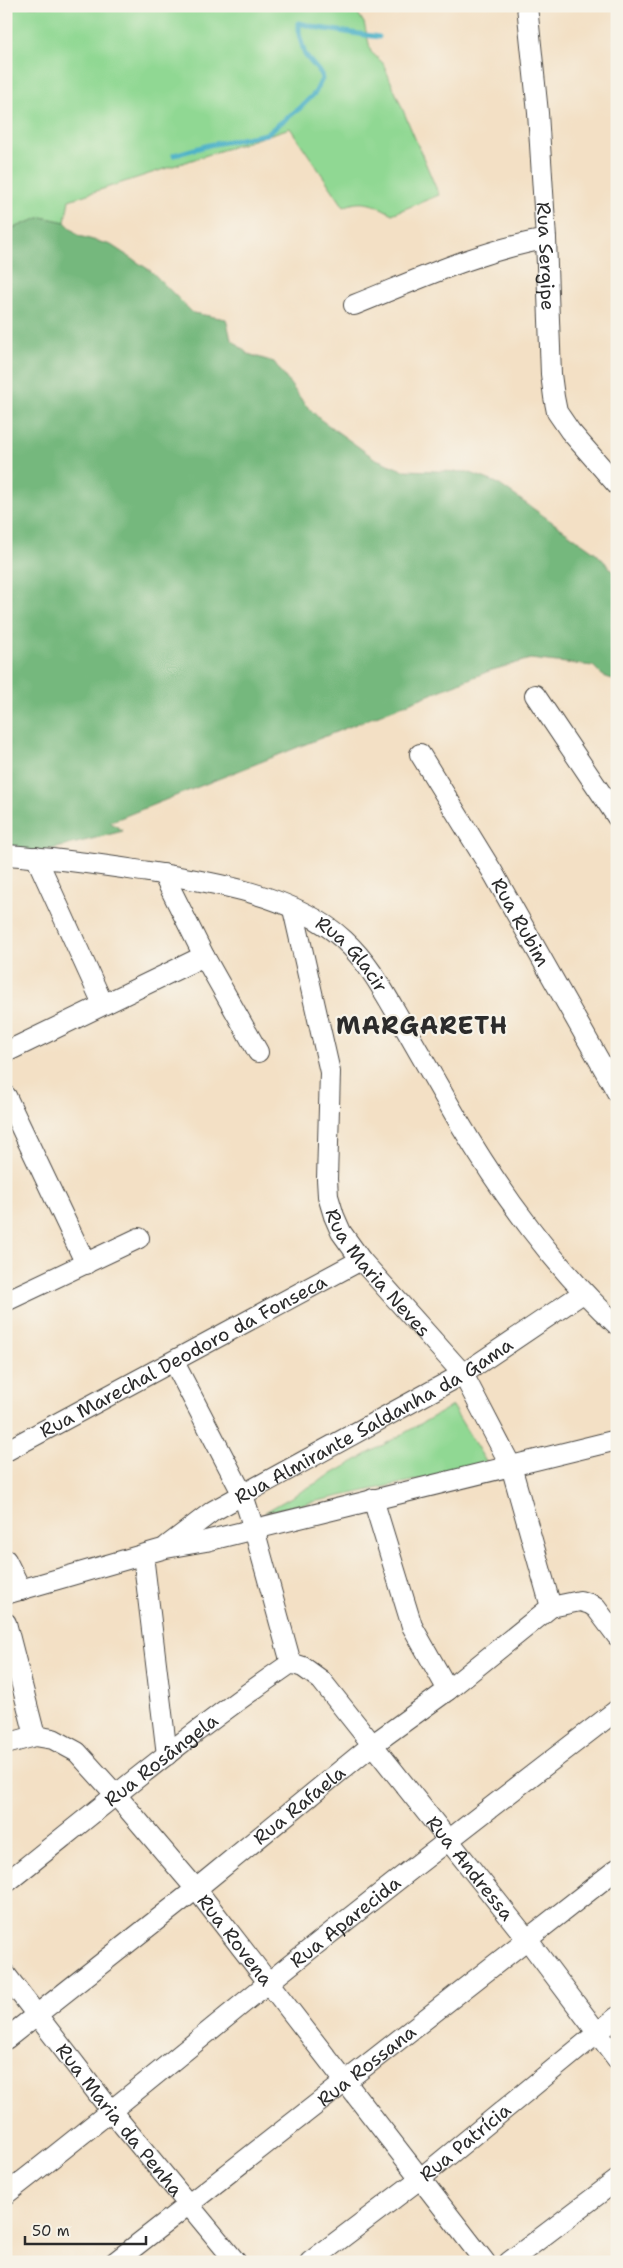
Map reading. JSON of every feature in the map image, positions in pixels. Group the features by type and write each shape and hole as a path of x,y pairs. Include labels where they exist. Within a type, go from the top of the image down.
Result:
{"street":[{"name":"Rua Sergipe","path":"527,6 538,113 546,239 551,374 557,412 584,449 617,485"},
{"path":"354,305 474,256 513,245 546,239"},
{"path":"535,695 617,817"},
{"name":"Rua Rubim","path":"420,754 492,871 617,1092"},
{"name":"Rua Glacir","path":"6,856 36,857 163,874 246,890 293,909 328,928 359,955 378,981 483,1160 519,1212 583,1293 609,1306 617,1325"},
{"path":"36,857 103,1004"},
{"path":"163,874 204,956 258,1052"},
{"name":"Rua Maria Neves","path":"293,909 330,1072 328,1196 334,1216 342,1232 361,1260 462,1374 512,1466 551,1606"},
{"path":"6,1052 204,956"},
{"path":"6,1096 86,1264"},
{"path":"6,1301 139,1238"},
{"name":"Rua Marechal Deodoro da Fonseca","path":"6,1451 361,1260"},
{"name":"Rua Almirante Saldanha da Gama","path":"166,1548 192,1526 243,1495 462,1374 583,1293"},
{"path":"174,1362 243,1495 291,1663"},
{"name":"Rua Almirante Saldanha da Gama","path":"14,1592 166,1548 206,1541 617,1440"},
{"path":"373,1499 412,1626 448,1690"},
{"path":"143,1555 167,1754"},
{"path":"6,1560 14,1592"},
{"path":"551,1606 585,1602 596,1608 617,1636"},
{"name":"Rua Rafaela","path":"6,2039 196,1889 372,1745 448,1690 551,1606"},
{"path":"6,1623 35,1736 6,1744"},
{"name":"Rua Andressa","path":"291,1663 303,1667 321,1680 528,1939 617,2059"},
{"name":"Rua Rosângela","path":"6,1883 167,1754 248,1692 291,1663"},
{"name":"Rua Aparecida","path":"6,2194 112,2112 268,1983 447,1840 617,1710"},
{"name":"Rua Rovena","path":"35,1736 54,1739 77,1752 116,1795 196,1889 485,2262"},
{"name":"Rua Rossana","path":"115,2262 345,2080 617,1869"},
{"name":"Rua Maria da Penha","path":"6,1975 112,2112 236,2262"},
{"name":"Rua Patrícia","path":"310,2262 421,2178 617,2017"},
{"path":"509,2262 617,2180"}],"green space":[{"path":"6,6 327,6 335,10 356,10 364,23 371,52 383,63 439,195 392,214 381,208 363,203 350,204 344,207 290,128 69,200 65,222 42,217 6,231"},
{"path":"42,217 65,222 79,236 111,245 151,271 193,313 226,319 231,339 248,354 274,362 304,403 321,420 374,458 402,470 468,472 497,483 596,553 617,575 617,682 602,675 593,666 530,659 489,671 110,822 123,831 6,861 6,231"},
{"path":"452,1406 488,1465 265,1512"}],"waterway":[{"path":"174,155 209,145 266,134 300,108 315,93 322,79 321,74 305,55 299,34 299,23 379,37"}],"district":[{"name":"MARGARETH","path":"422,1026"}]}
